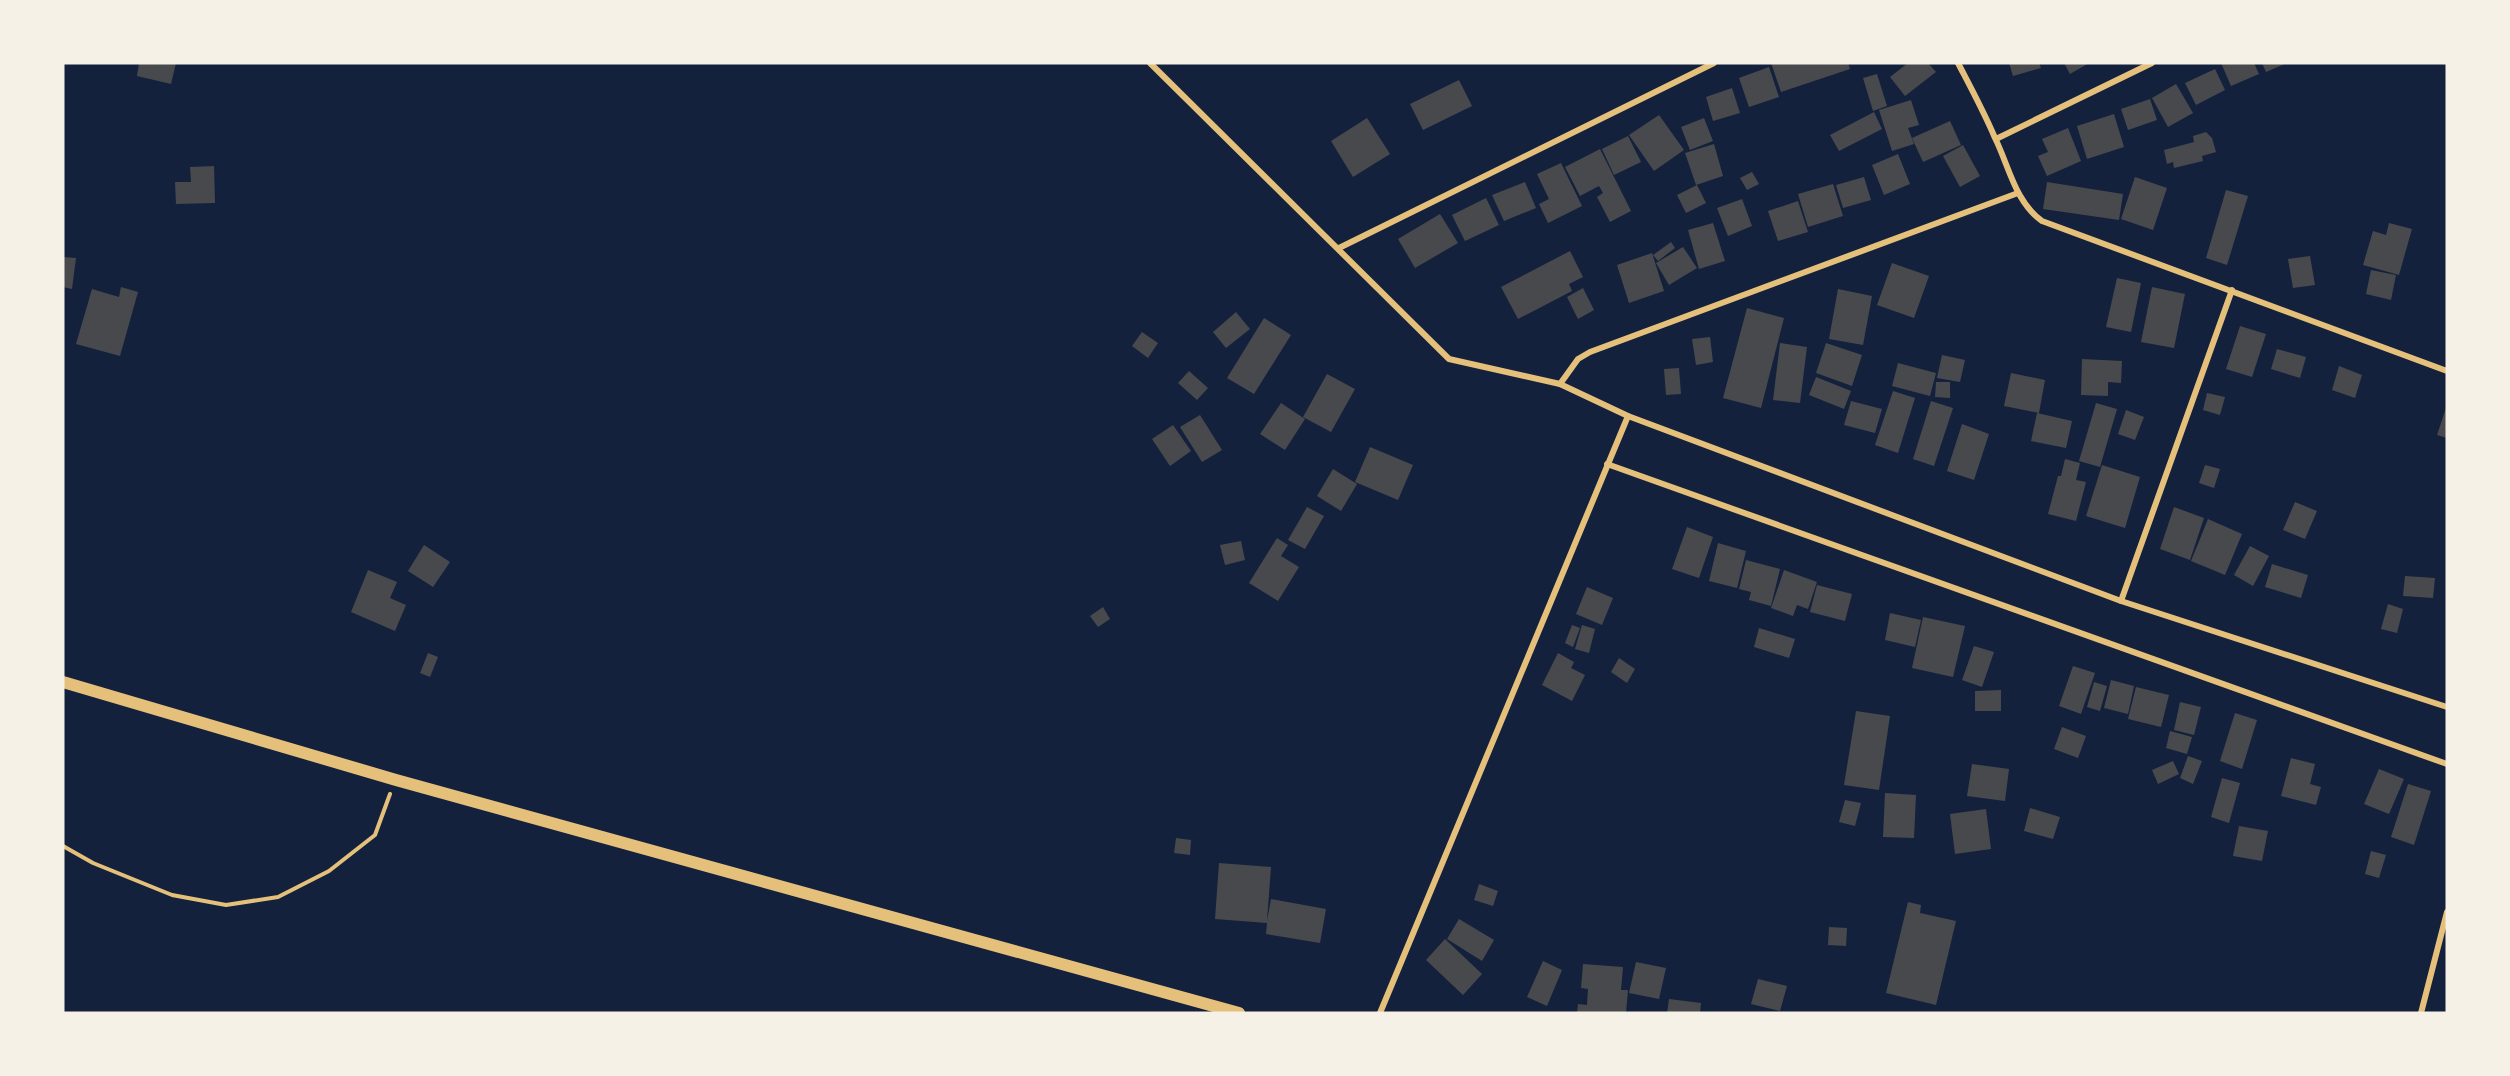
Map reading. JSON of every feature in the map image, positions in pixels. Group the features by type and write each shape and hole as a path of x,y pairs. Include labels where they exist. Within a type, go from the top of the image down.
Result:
{"main road":[{"path":"63,682 396,780 1239,1013"}],"street":[{"path":"1150,63 1449,359 1560,384 1628,416 2121,601 2447,707"},
{"path":"1339,248 1714,63"},
{"path":"1958,63 1996,139 2018,194 2031,214 2042,221 2447,371"},
{"path":"1996,139 2152,63"},
{"path":"1560,384 1578,359 1590,352 2018,194"},
{"path":"2121,601 2232,290"},
{"path":"1380,1013 1606,464 1628,416"},
{"path":"1606,464 2447,764"},
{"path":"2421,1013 2447,912"}],"path":[{"path":"63,846 93,863 172,895 225,904 278,897 329,871 375,835 396,780"}],"building":[{"path":"139,63 176,63 171,84 137,76"},
{"path":"1771,63 1848,63 1850,69 1781,92"},
{"path":"1908,63 1928,63 1936,72 1905,96 1890,77"},
{"path":"2009,63 2039,63 2041,68 2013,76"},
{"path":"2064,63 2089,63 2070,74"},
{"path":"2221,63 2254,63 2259,74 2231,86"},
{"path":"2262,63 2287,63 2266,72"},
{"path":"1769,67 1779,97 1749,107 1739,78"},
{"path":"2215,69 2225,90 2196,105 2185,83"},
{"path":"1877,74 1887,106 1873,111 1863,78"},
{"path":"1459,80 1472,106 1423,130 1410,104"},
{"path":"2176,84 2193,113 2168,127 2152,98"},
{"path":"1732,88 1740,113 1713,121 1706,97"},
{"path":"2150,99 2157,120 2128,130 2121,109"},
{"path":"1911,100 1919,125 1908,128 1914,144 1892,151 1879,110"},
{"path":"1874,112 1882,129 1839,151 1830,135"},
{"path":"2114,114 2124,147 2087,159 2077,126"},
{"path":"1659,115 1684,150 1654,171 1629,135"},
{"path":"1367,118 1390,154 1353,177 1331,141"},
{"path":"1704,118 1713,141 1690,150 1681,127"},
{"path":"1950,121 1961,145 1923,162 1912,138"},
{"path":"2068,128 2081,161 2047,176 2038,156 2048,152 2042,139"},
{"path":"2206,132 2212,138 2216,152 2202,156 2203,161 2174,168 2173,162 2167,164 2164,150 2194,142 2193,136"},
{"path":"1628,136 1641,162 1614,175 1602,149"},
{"path":"1714,144 1723,176 1696,185 1685,153"},
{"path":"1963,145 1980,176 1960,187 1943,156"},
{"path":"1600,149 1631,211 1610,222 1597,197 1603,193 1599,186 1580,196 1565,167"},
{"path":"1898,154 1910,184 1884,195 1872,165"},
{"path":"1561,163 1582,206 1548,223 1539,204 1549,199 1537,174"},
{"path":"214,166 215,203 176,204 175,182 191,182 190,167"},
{"path":"1752,172 1759,184 1747,190 1740,178"},
{"path":"1864,177 1871,200 1843,208 1836,185"},
{"path":"2135,177 2167,188 2153,230 2121,219"},
{"path":"1525,182 1536,208 1504,221 1492,195"},
{"path":"2047,182 2123,194 2119,220 2043,209"},
{"path":"1833,184 1843,216 1808,227 1798,194"},
{"path":"1697,185 1706,203 1686,213 1677,195"},
{"path":"2226,190 2248,196 2227,265 2206,258"},
{"path":"1486,198 1499,225 1465,241 1452,215"},
{"path":"1742,199 1752,226 1728,236 1717,208"},
{"path":"1798,201 1808,232 1778,241 1768,211"},
{"path":"1440,214 1458,243 1415,268 1398,239"},
{"path":"1713,223 1725,261 1699,269 1688,230"},
{"path":"2389,223 2412,229 2399,275 2363,265 2373,231 2386,235"},
{"path":"1671,242 1675,248 1658,261 1653,255"},
{"path":"1683,247 1697,268 1669,285 1656,263"},
{"path":"1570,251 1583,277 1569,284 1572,291 1518,319 1501,287"},
{"path":"1652,253 1664,291 1629,303 1617,265"},
{"path":"2310,256 2315,285 2293,288 2288,259"},
{"path":"63,257 76,258 72,289 63,287"},
{"path":"1892,263 1929,276 1914,318 1877,305"},
{"path":"2371,270 2396,275 2391,300 2366,294"},
{"path":"2117,278 2141,283 2131,332 2106,327"},
{"path":"121,287 138,292 120,356 76,344 92,289 119,297"},
{"path":"2152,287 2185,294 2174,348 2141,342"},
{"path":"1583,288 1594,310 1578,319 1567,297"},
{"path":"1838,289 1872,296 1863,345 1829,339"},
{"path":"1747,308 1784,318 1761,408 1723,398"},
{"path":"1236,312 1250,329 1226,348 1213,332"},
{"path":"1264,318 1291,335 1254,394 1227,378"},
{"path":"2240,326 2266,334 2252,377 2226,369"},
{"path":"1142,332 1158,343 1148,358 1132,346"},
{"path":"1710,337 1713,362 1696,365 1692,339"},
{"path":"1780,343 1807,347 1800,403 1773,400"},
{"path":"1826,343 1862,355 1852,386 1816,373"},
{"path":"2277,349 2306,357 2300,378 2271,369"},
{"path":"1942,355 1965,360 1960,382 1937,378"},
{"path":"2082,359 2122,361 2121,383 2108,382 2108,396 2081,395"},
{"path":"1898,363 1936,373 1930,396 1892,386"},
{"path":"2339,366 2362,375 2355,398 2332,390"},
{"path":"1679,368 1681,394 1666,395 1664,369"},
{"path":"1189,371 1208,388 1197,400 1178,383"},
{"path":"2011,373 2045,380 2039,413 2004,406"},
{"path":"1327,374 1355,389 1331,432 1303,417"},
{"path":"1816,377 1851,391 1844,409 1809,395"},
{"path":"1936,382 1950,382 1950,398 1935,397"},
{"path":"1893,391 1915,398 1898,453 1875,445"},
{"path":"2207,393 2225,397 2220,415 2203,410"},
{"path":"1851,401 1882,409 1875,433 1844,425"},
{"path":"1931,401 1953,408 1934,466 1913,459"},
{"path":"1281,403 1305,419 1285,450 1260,434"},
{"path":"2096,403 2117,409 2100,467 2079,461"},
{"path":"2447,405 2447,438 2437,435"},
{"path":"2126,410 2144,417 2135,440 2118,434"},
{"path":"2037,413 2072,421 2066,448 2031,441"},
{"path":"1200,415 1222,450 1202,462 1180,427"},
{"path":"1962,424 1989,434 1974,480 1947,471"},
{"path":"1173,425 1191,451 1170,466 1152,439"},
{"path":"1370,447 1413,465 1398,500 1355,482"},
{"path":"2065,459 2080,463 2076,480 2086,482 2076,521 2048,514"},
{"path":"2102,465 2140,477 2125,528 2086,516"},
{"path":"2205,465 2220,469 2214,488 2199,483"},
{"path":"1333,469 1357,484 1341,511 1317,496"},
{"path":"2295,502 2317,511 2305,539 2283,530"},
{"path":"1307,507 1324,516 1305,549 1288,540"},
{"path":"2174,507 2204,518 2190,560 2160,549"},
{"path":"2208,519 2242,534 2225,575 2191,561"},
{"path":"1687,527 1713,537 1699,578 1672,569"},
{"path":"1277,538 1288,545 1281,556 1299,567 1278,601 1249,583"},
{"path":"1241,541 1245,560 1225,565 1220,545"},
{"path":"1718,543 1746,551 1737,588 1709,581"},
{"path":"424,545 450,562 433,587 408,571"},
{"path":"2250,546 2269,556 2253,586 2234,575"},
{"path":"1746,560 1780,569 1771,606 1749,600 1751,592 1739,589"},
{"path":"2272,564 2308,575 2301,598 2265,587"},
{"path":"368,570 397,582 390,598 406,605 395,631 351,612"},
{"path":"1784,570 1817,582 1808,609 1797,605 1793,616 1771,608"},
{"path":"2405,576 2435,578 2433,598 2403,596"},
{"path":"1817,585 1852,594 1845,621 1810,612"},
{"path":"1587,587 1613,598 1602,625 1576,614"},
{"path":"2388,604 2403,609 2397,633 2381,629"},
{"path":"1103,607 1110,619 1098,627 1090,616"},
{"path":"1890,613 1921,620 1915,647 1885,640"},
{"path":"1923,617 1965,626 1953,677 1912,668"},
{"path":"1572,625 1580,628 1573,647 1565,643"},
{"path":"1582,625 1595,629 1589,653 1575,649"},
{"path":"1759,628 1795,639 1789,658 1754,647"},
{"path":"1974,646 1994,652 1982,687 1962,680"},
{"path":"428,653 438,657 430,677 420,673"},
{"path":"1558,653 1574,662 1571,668 1585,675 1572,701 1542,685"},
{"path":"1619,658 1635,669 1627,683 1611,672"},
{"path":"2073,666 2095,673 2081,714 2059,706"},
{"path":"2111,680 2134,686 2128,714 2104,708"},
{"path":"2094,682 2107,686 2100,711 2087,707"},
{"path":"2136,687 2169,695 2161,727 2128,719"},
{"path":"2001,690 2001,711 1975,711 1975,691"},
{"path":"2180,702 2201,707 2194,735 2174,730"},
{"path":"1856,711 1890,716 1879,790 1844,785"},
{"path":"2235,713 2257,720 2242,769 2220,761"},
{"path":"2062,727 2086,736 2078,758 2054,749"},
{"path":"2170,731 2192,737 2187,754 2166,748"},
{"path":"2188,756 2202,761 2193,784 2180,778"},
{"path":"2291,758 2315,764 2310,784 2321,787 2316,805 2281,796"},
{"path":"2173,761 2179,774 2158,784 2152,770"},
{"path":"1972,764 2009,769 2005,801 1967,796"},
{"path":"2379,769 2404,779 2389,814 2364,804"},
{"path":"2222,778 2240,783 2229,823 2211,817"},
{"path":"2408,784 2431,791 2414,845 2391,837"},
{"path":"1885,793 1916,795 1914,838 1883,837"},
{"path":"1845,800 1861,803 1855,826 1839,822"},
{"path":"2030,808 2060,817 2053,839 2024,831"},
{"path":"1986,809 1991,849 1955,854 1950,814"},
{"path":"2239,826 2268,831 2262,861 2233,856"},
{"path":"1176,838 1191,840 1190,855 1174,853"},
{"path":"2371,851 2386,855 2379,878 2365,874"},
{"path":"1219,863 1271,867 1267,921 1271,899 1326,909 1320,943 1266,934 1267,923 1215,919"},
{"path":"1479,884 1498,891 1493,906 1474,900"},
{"path":"1908,902 1921,905 1920,913 1956,921 1936,1005 1886,993"},
{"path":"1459,919 1494,940 1482,961 1447,939"},
{"path":"1829,927 1847,928 1846,946 1828,945"},
{"path":"1445,939 1482,974 1463,995 1426,960"},
{"path":"1543,961 1562,970 1547,1006 1527,997"},
{"path":"1636,962 1666,968 1659,999 1629,993"},
{"path":"1583,964 1623,967 1621,990 1628,990 1626,1013 1577,1013 1578,1004 1587,1005 1588,989 1581,988"},
{"path":"1758,979 1787,986 1780,1011 1751,1004"},
{"path":"1669,999 1701,1003 1700,1013 1667,1013"}]}
